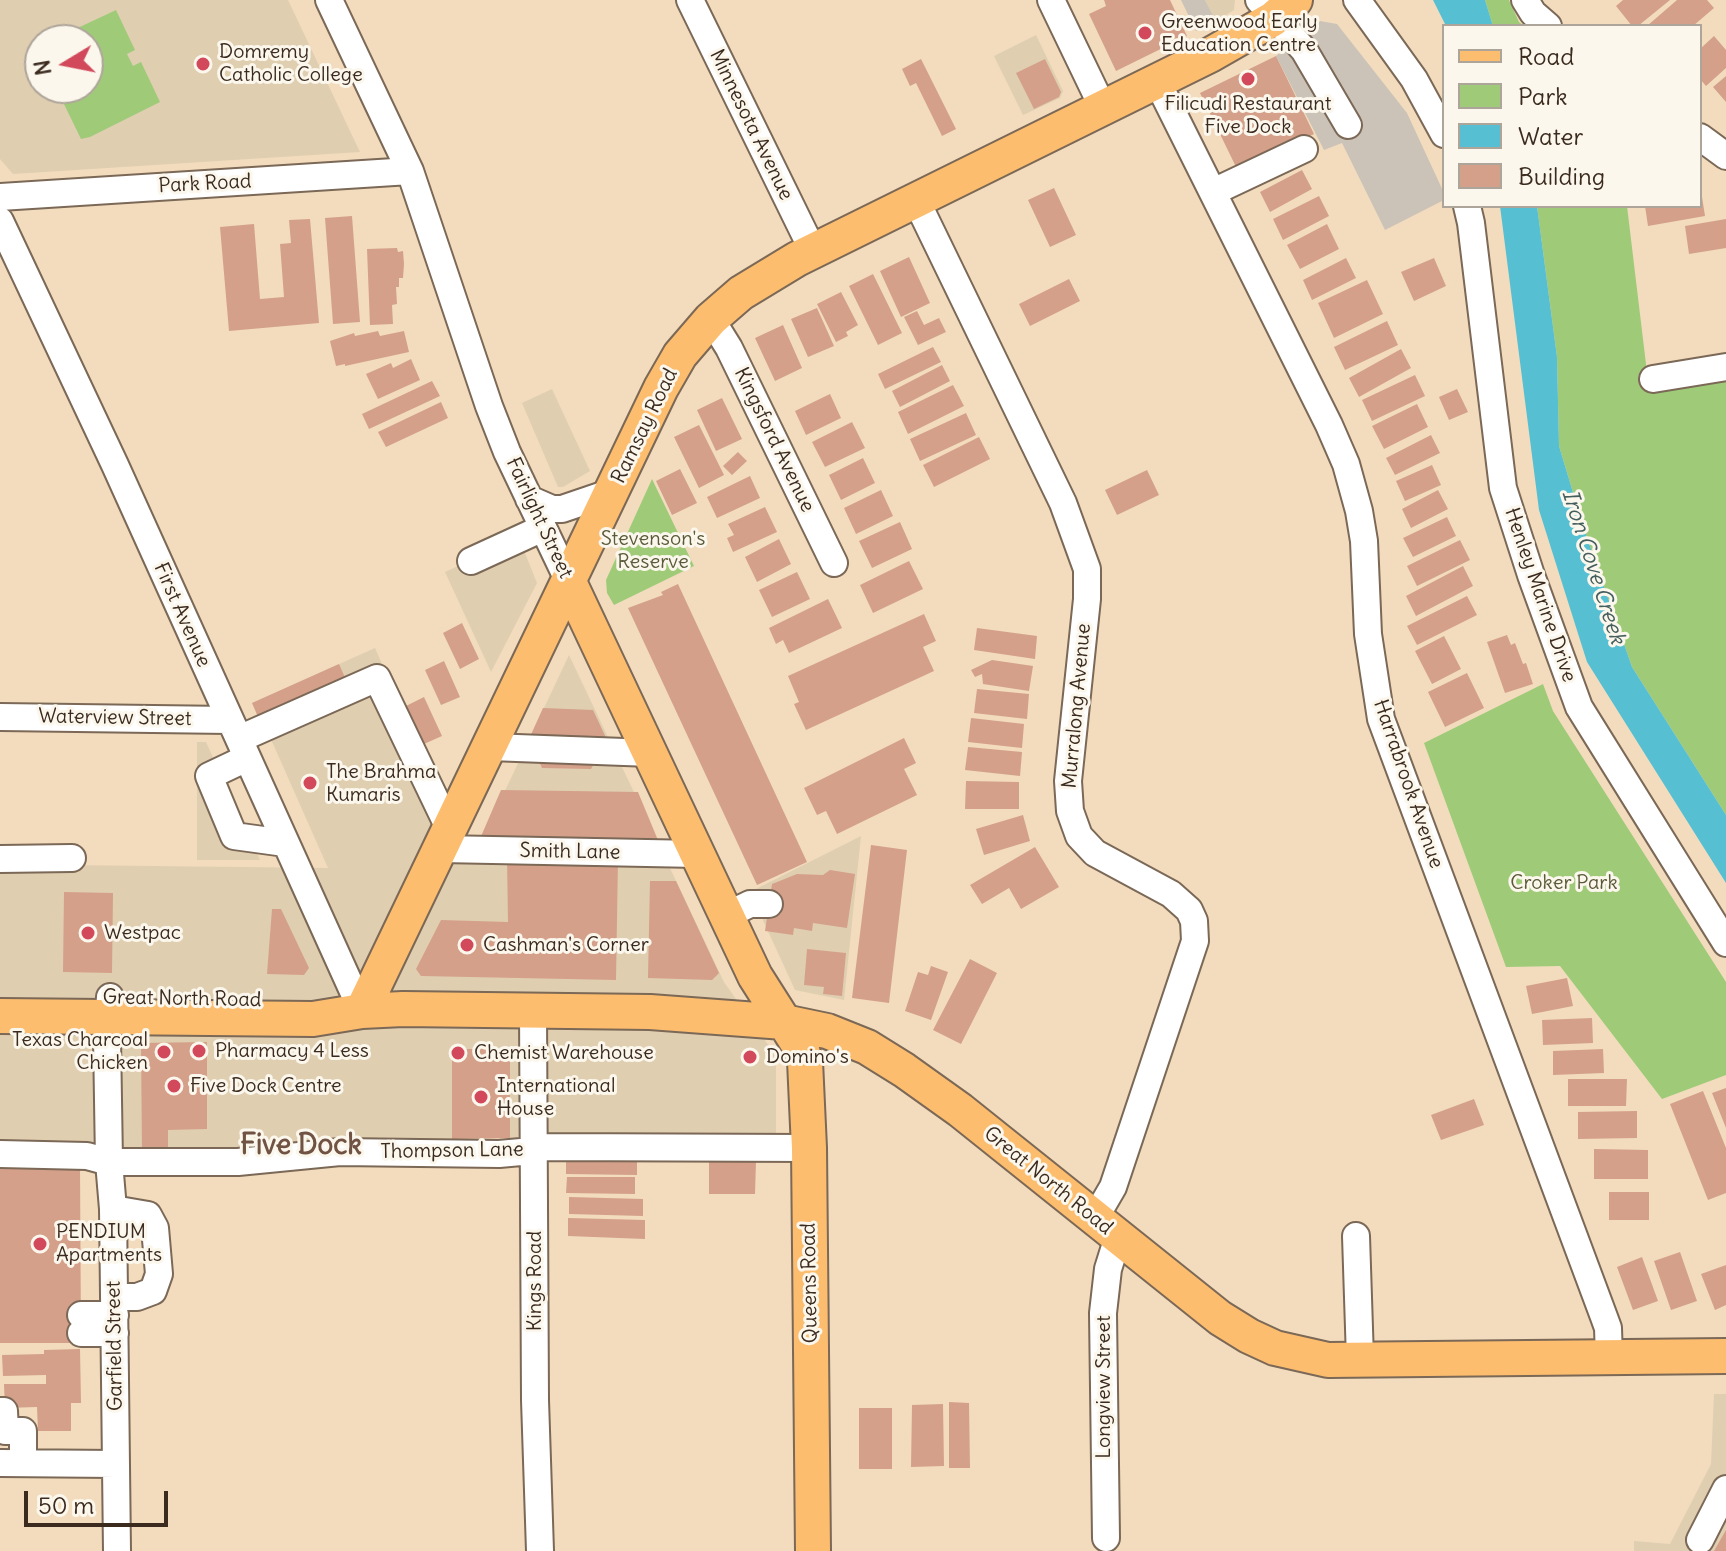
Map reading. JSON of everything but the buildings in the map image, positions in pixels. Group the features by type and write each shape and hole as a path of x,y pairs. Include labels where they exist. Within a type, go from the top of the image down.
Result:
{"main road":[{"name":"Ramsay Road","path":"362,1011 661,388 680,355 711,319 741,293 813,251 1157,81 1276,6"},
{"name":"Fairlight Street","path":"569,582 761,985 784,1022"},
{"name":"Great North Road","path":"0,995 109,1006 174,1001 312,1001 362,1011 664,1013 784,1022 827,1031 867,1047 960,1110 1220,1318 1249,1336 1301,1356 1328,1360 1726,1356"},
{"name":"Great North Road","path":"0,1016 80,1018 109,1006"},
{"name":"Queens Road","path":"784,1022 802,1050 807,1071 813,1551"}],"street":[{"name":"Fairlight Street","path":"329,0 410,171 489,406 569,582"},
{"name":"Minnesota Avenue","path":"690,0 813,251"},
{"path":"1051,0 1103,108"},
{"path":"1357,0 1414,79 1442,130"},
{"path":"1525,0 1533,13 1546,24"},
{"path":"1276,6 1348,125"},
{"name":"Harrabrook Avenue","path":"1157,81 1346,464 1364,541 1368,634 1381,719 1608,1328 1609,1358"},
{"path":"1702,138 1726,156"},
{"path":"1213,192 1304,149"},
{"name":"Park Road","path":"0,197 410,171"},
{"name":"Murralong Avenue","path":"916,200 1063,503 1087,569 1087,599 1068,781 1070,811 1079,836 1095,853 1171,894 1189,910 1194,921 1195,941 1113,1187 1106,1228"},
{"name":"Henley Marine Drive","path":"1467,208 1503,488 1531,575 1579,707 1726,943"},
{"name":"First Avenue","path":"0,221 115,465 362,1011"},
{"name":"Kingsford Avenue","path":"711,319 729,348 834,563"},
{"path":"1653,379 1726,367"},
{"path":"529,499 552,509 562,509 612,492"},
{"path":"471,561 543,528"},
{"path":"285,843 234,836 209,776 238,739 377,678 446,840"},
{"name":"Waterview Street","path":"0,717 127,718 238,739"},
{"path":"490,747 651,753"},
{"name":"Smith Lane","path":"446,840 698,854"},
{"path":"0,859 72,858"},
{"path":"727,915 750,904 769,904"},
{"name":"Garfield Street","path":"109,1006 117,1551"},
{"name":"Kings Road","path":"533,1010 532,1151 540,1551"},
{"name":"Thompson Lane","path":"0,1154 87,1156 109,1162 238,1162 340,1152 499,1154 545,1147 809,1148"},
{"path":"81,1324 115,1315 137,1297 153,1291 159,1274 155,1228 148,1215 113,1209"},
{"name":"Longview Street","path":"1106,1228 1108,1269 1103,1313 1106,1538"},
{"path":"1356,1236 1360,1359"},
{"path":"0,1411 4,1411 5,1431 23,1431 12,1463 116,1464"},
{"path":"1700,1540 1726,1489"}],"shaded area":[{"name":"Domremy Catholic College","path":"0,0 288,0 360,152 13,174 0,159"},
{"path":"1181,0 1205,0 1216,21 1196,31"},
{"path":"1205,0 1235,0 1234,10 1216,21"},
{"path":"1320,21 1337,24 1407,113 1442,189 1442,201 1385,230 1342,143 1324,150 1276,56"},
{"path":"1036,35 1063,91 1060,98 1023,115 994,56"},
{"path":"552,389 590,471 563,487 558,487 522,403"},
{"path":"519,538 537,583 491,672 445,572"},
{"path":"375,648 382,664 259,719 252,703"},
{"path":"569,655 724,982 776,1056 776,1140 554,1135 347,1140 146,1153 0,1149 0,854 65,865 328,868 270,737 376,692 432,813 470,865"},
{"path":"197,742 206,742 260,860 197,860"},
{"path":"861,836 844,1000 795,990 750,892"},
{"path":"1714,1394 1726,1394 1726,1551 1634,1551 1634,1541 1670,1544 1711,1464"}],"green space":[{"path":"1485,0 1509,0 1522,24 1492,24"},
{"path":"116,10 135,50 127,54 133,66 141,62 160,102 81,139 64,104 104,104 104,24 86,24"},
{"path":"1537,208 1627,208 1649,389 1726,377 1726,815 1632,667 1559,446 1557,357"},
{"name":"Stevenson's Reserve","path":"652,479 694,566 614,605 607,593 606,580"},
{"name":"Croker Park","path":"1543,684 1553,711 1726,982 1726,1075 1662,1099 1560,966 1506,967 1424,743"}],"water":[{"path":"1433,0 1485,0 1492,24 1445,24"},
{"name":"Iron Cove Creek","path":"1500,208 1537,208 1557,357 1559,446 1632,667 1726,815 1726,883 1587,662 1539,510"}],"place":[{"name":"Greenwood Early Education Centre","path":"1145,33"},
{"name":"Domremy Catholic College","path":"203,64"},
{"name":"Filicudi Restaurant Five Dock","path":"1248,79"},
{"name":"The Brahma Kumaris","path":"310,783"},
{"name":"Westpac","path":"88,933"},
{"name":"Cashman's Corner","path":"467,945"},
{"name":"Pharmacy 4 Less","path":"199,1051"},
{"name":"Texas Charcoal Chicken","path":"164,1052"},
{"name":"Chemist Warehouse","path":"458,1053"},
{"name":"Domino's","path":"750,1057"},
{"name":"Five Dock Centre","path":"174,1086"},
{"name":"International House","path":"481,1097"},
{"name":"PENDIUM Apartments","path":"40,1244"}],"district":[{"name":"Five Dock","path":"301,1146"}]}
